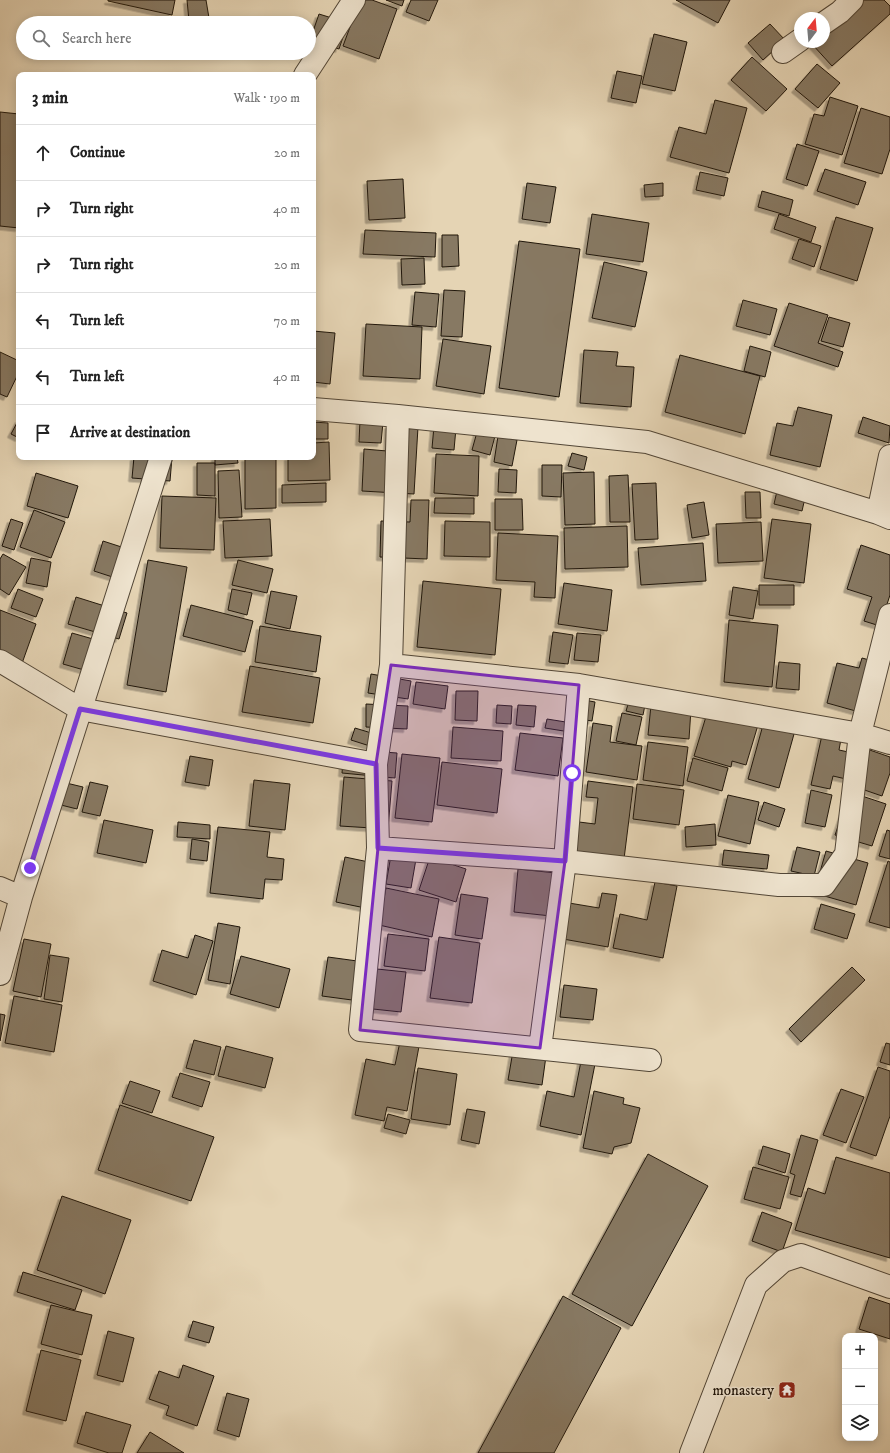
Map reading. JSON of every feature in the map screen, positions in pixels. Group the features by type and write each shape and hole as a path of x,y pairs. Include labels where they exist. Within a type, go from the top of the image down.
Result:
{"street":[{"path":"316,58 354,0"},
{"path":"830,19 840,12 852,0"},
{"path":"307,72 315,60"},
{"path":"316,409 398,416 647,442 884,516 890,456"},
{"path":"398,416 391,664 376,764 378,848 360,1030 650,1060"},
{"path":"0,974 20,897 160,460"},
{"path":"378,848 565,861 779,885 824,885 846,854 860,734 890,615"},
{"path":"0,661 80,709 376,764"},
{"path":"391,664 579,684 860,734 890,743"},
{"path":"540,1048 565,861 579,684"},
{"path":"0,888 20,897"},
{"path":"691,1453 756,1286 783,1261 801,1254 890,1287"}],"highlighted area":[{"path":"391,665 579,685 565,861 540,1048 360,1030 378,848 376,764"}],"building":[{"path":"108,0 175,0 172,15"},
{"path":"187,0 206,0 209,16 189,16"},
{"path":"360,0 372,0 397,9 379,59 343,46"},
{"path":"386,0 404,0 402,6"},
{"path":"411,0 438,0 429,21 406,12"},
{"path":"676,0 730,0 718,23"},
{"path":"861,0 884,0 890,6 890,14 832,66 816,48 830,48 830,28"},
{"path":"319,14 348,23 339,49 316,42 316,23"},
{"path":"770,24 785,40 763,60 748,43"},
{"path":"654,34 687,42 675,91 642,84"},
{"path":"752,57 787,89 766,111 731,80"},
{"path":"817,64 840,83 818,108 795,89"},
{"path":"617,71 642,76 636,103 611,98"},
{"path":"830,97 858,106 842,155 805,144 814,114 824,116"},
{"path":"715,100 747,108 729,173 670,157 679,127 706,134"},
{"path":"861,108 890,117 890,149 882,174 844,163"},
{"path":"0,112 16,114 16,228 0,226"},
{"path":"797,144 819,151 807,186 786,179"},
{"path":"825,169 866,182 858,205 817,191"},
{"path":"700,172 728,178 724,196 696,190"},
{"path":"403,179 405,218 369,220 367,181"},
{"path":"527,183 556,187 550,223 522,219"},
{"path":"663,183 663,196 645,197 644,185"},
{"path":"762,191 793,200 789,216 758,207"},
{"path":"592,214 649,223 643,262 586,254"},
{"path":"779,214 816,227 811,242 774,229"},
{"path":"836,217 873,228 857,281 820,269"},
{"path":"365,230 436,233 435,257 363,254"},
{"path":"442,235 458,235 459,266 442,267"},
{"path":"799,239 821,246 814,267 792,259"},
{"path":"519,241 580,249 559,397 499,388"},
{"path":"424,258 425,284 402,285 401,259"},
{"path":"604,262 647,272 635,327 592,318"},
{"path":"444,290 465,291 462,337 441,336"},
{"path":"415,292 439,294 436,327 412,325"},
{"path":"743,300 777,309 770,335 736,326"},
{"path":"789,303 828,315 818,343 843,352 838,367 774,346"},
{"path":"829,317 850,323 843,347 821,341"},
{"path":"366,324 422,327 420,379 363,376"},
{"path":"316,331 335,333 330,384 316,382"},
{"path":"443,339 491,346 484,394 436,386"},
{"path":"750,346 771,352 765,377 744,371"},
{"path":"584,350 618,352 616,366 634,367 631,407 580,403"},
{"path":"0,352 16,360 16,378 7,397 0,394"},
{"path":"680,355 760,376 745,434 665,412"},
{"path":"798,407 832,415 820,467 770,455 777,423 793,426"},
{"path":"863,417 890,426 889,443 858,433"},
{"path":"360,420 383,422 381,443 359,442"},
{"path":"316,422 328,423 328,439 316,439"},
{"path":"16,425 16,436 11,434"},
{"path":"388,425 418,427 414,494 362,491 364,449 387,451"},
{"path":"434,426 456,428 454,450 432,448"},
{"path":"477,432 495,436 490,455 472,450"},
{"path":"498,436 517,440 512,466 494,462"},
{"path":"329,442 330,480 288,481 288,460 316,460 316,443"},
{"path":"572,453 587,457 584,470 568,466"},
{"path":"436,454 479,456 478,496 434,493"},
{"path":"134,460 172,460 170,481 132,478"},
{"path":"215,460 238,460 238,463 215,465"},
{"path":"245,460 276,460 276,508 245,509"},
{"path":"197,463 215,463 215,496 197,495"},
{"path":"542,465 562,465 561,497 542,496"},
{"path":"499,469 517,470 516,493 498,492"},
{"path":"239,470 242,517 219,518 218,471"},
{"path":"594,472 595,524 565,525 563,473"},
{"path":"36,473 78,486 68,518 27,506"},
{"path":"628,475 630,522 610,522 609,476"},
{"path":"326,483 326,502 282,503 282,485"},
{"path":"656,483 658,539 635,540 632,484"},
{"path":"777,491 805,498 802,511 774,504"},
{"path":"745,492 760,492 761,518 746,518"},
{"path":"162,496 216,498 214,550 160,548"},
{"path":"435,498 474,498 474,514 434,513"},
{"path":"495,499 522,499 523,530 495,530"},
{"path":"411,500 429,500 427,559 380,557 381,521 410,522"},
{"path":"704,502 709,535 692,538 687,505"},
{"path":"34,510 65,522 51,558 20,547"},
{"path":"11,519 23,523 14,550 2,546"},
{"path":"270,519 272,556 225,558 223,521"},
{"path":"772,519 811,524 804,583 764,578"},
{"path":"445,521 490,522 490,557 444,556"},
{"path":"761,522 763,561 718,563 716,524"},
{"path":"627,526 628,567 565,569 564,528"},
{"path":"498,533 558,536 555,598 534,597 535,582 496,580"},
{"path":"103,541 140,553 131,583 94,571"},
{"path":"703,543 706,581 641,585 638,548"},
{"path":"861,545 890,555 890,595 880,626 864,621 872,597 847,589"},
{"path":"3,554 26,567 9,595 0,589 0,559"},
{"path":"31,558 51,562 47,587 26,583"},
{"path":"148,560 187,567 166,692 127,685"},
{"path":"238,560 273,569 267,593 232,585"},
{"path":"423,581 501,589 495,655 417,647"},
{"path":"564,583 612,590 607,631 558,624"},
{"path":"759,585 794,585 794,605 759,605"},
{"path":"733,587 758,591 753,619 729,615"},
{"path":"18,589 43,599 36,617 11,608"},
{"path":"232,589 252,593 247,615 228,610"},
{"path":"271,591 297,596 290,629 265,623"},
{"path":"76,597 127,613 119,639 68,624"},
{"path":"191,605 253,621 245,652 183,636"},
{"path":"0,610 36,624 20,669 0,662"},
{"path":"729,620 778,625 772,687 724,682"},
{"path":"260,626 321,636 316,672 255,662"},
{"path":"553,632 573,635 568,664 549,662"},
{"path":"72,633 107,643 98,674 63,664"},
{"path":"577,633 601,635 598,662 574,660"},
{"path":"862,658 884,664 870,715 827,703 837,663 859,668"},
{"path":"779,662 800,664 799,690 776,688"},
{"path":"250,666 320,678 313,723 242,712"},
{"path":"371,674 411,681 408,699 368,693"},
{"path":"416,682 448,686 445,709 413,704"},
{"path":"456,691 478,691 477,721 455,720"},
{"path":"584,700 595,702 592,721 580,719"},
{"path":"629,701 645,705 643,715 626,711"},
{"path":"366,704 408,706 407,729 366,727"},
{"path":"497,705 512,706 511,724 496,723"},
{"path":"518,705 536,706 534,727 516,725"},
{"path":"651,705 691,709 689,739 648,735"},
{"path":"708,710 758,725 746,765 732,761 731,767 694,756"},
{"path":"622,713 642,717 636,745 616,741"},
{"path":"547,719 572,723 570,732 545,728"},
{"path":"593,723 612,726 610,742 642,746 637,780 586,772"},
{"path":"763,725 794,734 779,788 748,779"},
{"path":"453,727 503,731 501,761 451,758"},
{"path":"355,728 378,735 373,747 351,740"},
{"path":"520,733 563,738 558,776 515,770"},
{"path":"822,735 841,739 839,750 853,753 846,779 833,776 830,789 811,785"},
{"path":"648,742 688,747 683,786 643,780"},
{"path":"861,747 890,757 890,773 882,796 847,784"},
{"path":"344,749 397,753 395,778 342,773"},
{"path":"402,754 440,758 432,822 395,818"},
{"path":"190,756 213,760 209,786 185,782"},
{"path":"693,758 728,768 722,791 687,781"},
{"path":"442,762 502,769 497,813 437,805"},
{"path":"344,777 392,781 388,829 340,826"},
{"path":"254,780 290,784 285,830 249,826"},
{"path":"588,781 633,787 624,859 567,852 571,821 595,824 598,798 586,797"},
{"path":"62,782 83,787 77,809 57,804"},
{"path":"90,782 108,786 100,816 82,812"},
{"path":"637,784 684,790 679,825 633,819"},
{"path":"811,790 832,795 825,827 805,823"},
{"path":"850,792 886,804 872,846 835,835"},
{"path":"728,795 759,802 750,844 718,836"},
{"path":"764,802 785,809 779,827 758,820"},
{"path":"104,820 153,830 146,863 97,853"},
{"path":"178,822 210,825 210,839 177,837"},
{"path":"715,824 716,845 686,847 685,827"},
{"path":"218,827 270,832 267,857 284,859 282,880 265,879 263,899 210,893"},
{"path":"887,830 890,831 890,859 879,856"},
{"path":"192,839 209,842 207,861 190,859"},
{"path":"797,847 820,852 814,876 791,871"},
{"path":"724,850 769,855 767,869 722,865"},
{"path":"826,851 868,863 856,905 814,893"},
{"path":"391,855 416,859 411,888 386,884"},
{"path":"345,857 383,865 375,910 336,902"},
{"path":"430,857 466,869 456,902 419,890"},
{"path":"888,861 890,862 890,928 869,922"},
{"path":"518,869 556,873 551,916 514,912"},
{"path":"655,882 677,886 663,958 613,948 620,914 647,920"},
{"path":"386,888 439,899 432,937 379,925"},
{"path":"602,893 617,895 608,947 563,939 569,903 599,908"},
{"path":"461,894 488,898 482,939 455,935"},
{"path":"821,904 855,914 847,939 814,929"},
{"path":"218,923 240,927 230,984 208,980"},
{"path":"388,934 429,939 425,971 384,966"},
{"path":"195,935 213,941 196,995 153,981 162,950 188,958"},
{"path":"439,937 480,943 472,1003 430,998"},
{"path":"24,939 51,944 41,997 13,991"},
{"path":"50,955 69,958 62,1002 44,999"},
{"path":"241,956 290,969 279,1008 230,994"},
{"path":"328,957 372,963 367,1002 322,996"},
{"path":"852,967 865,980 801,1042 789,1029"},
{"path":"377,969 406,972 401,1012 373,1009"},
{"path":"564,985 597,989 593,1020 560,1017"},
{"path":"14,996 62,1005 54,1052 5,1043"},
{"path":"0,1014 5,1015 0,1041"},
{"path":"401,1037 420,1041 407,1111 387,1107 384,1121 355,1115 366,1059 395,1065"},
{"path":"194,1040 221,1047 214,1075 186,1068"},
{"path":"886,1043 890,1044 890,1065 880,1062"},
{"path":"226,1046 273,1058 265,1088 218,1076"},
{"path":"513,1051 546,1056 542,1085 508,1080"},
{"path":"582,1056 596,1059 581,1135 540,1126 547,1091 574,1097"},
{"path":"878,1067 890,1071 890,1116 876,1156 850,1147"},
{"path":"418,1068 457,1074 450,1125 411,1119"},
{"path":"180,1073 210,1082 202,1107 172,1097"},
{"path":"130,1081 160,1091 152,1113 122,1103"},
{"path":"841,1089 864,1097 846,1143 823,1135"},
{"path":"594,1091 624,1098 623,1104 640,1108 631,1143 614,1147 612,1154 583,1148"},
{"path":"120,1105 214,1137 191,1201 98,1170"},
{"path":"467,1109 485,1112 479,1144 461,1140"},
{"path":"388,1114 410,1120 406,1134 384,1128"},
{"path":"801,1135 818,1140 801,1197 790,1194 795,1175 790,1173"},
{"path":"763,1146 790,1154 785,1173 758,1164"},
{"path":"648,1154 708,1186 632,1326 572,1294"},
{"path":"836,1157 890,1173 890,1258 795,1230 808,1188 825,1194"},
{"path":"753,1167 789,1177 780,1209 744,1199"},
{"path":"62,1196 131,1220 105,1294 37,1270"},
{"path":"762,1212 792,1223 782,1252 752,1241"},
{"path":"23,1272 82,1290 75,1310 17,1292"},
{"path":"563,1296 621,1328 554,1453 478,1453"},
{"path":"869,1297 890,1304 890,1339 878,1335 878,1333 871,1333 859,1329"},
{"path":"51,1305 92,1315 82,1355 41,1344"},
{"path":"193,1321 214,1327 209,1343 188,1337"},
{"path":"108,1331 134,1338 123,1382 97,1375"},
{"path":"41,1350 81,1360 66,1421 26,1411"},
{"path":"183,1365 214,1376 197,1426 166,1415 169,1406 149,1399 159,1371 179,1378"},
{"path":"227,1393 249,1399 239,1437 217,1430"},
{"path":"86,1412 131,1425 122,1453 109,1453 77,1443"},
{"path":"150,1432 184,1453 137,1453"}],"place":[{"name":"monastery","path":"787,1390"}],"route":[{"path":"30,868 80,709 376,764 378,848 565,861 572,773"}]}
